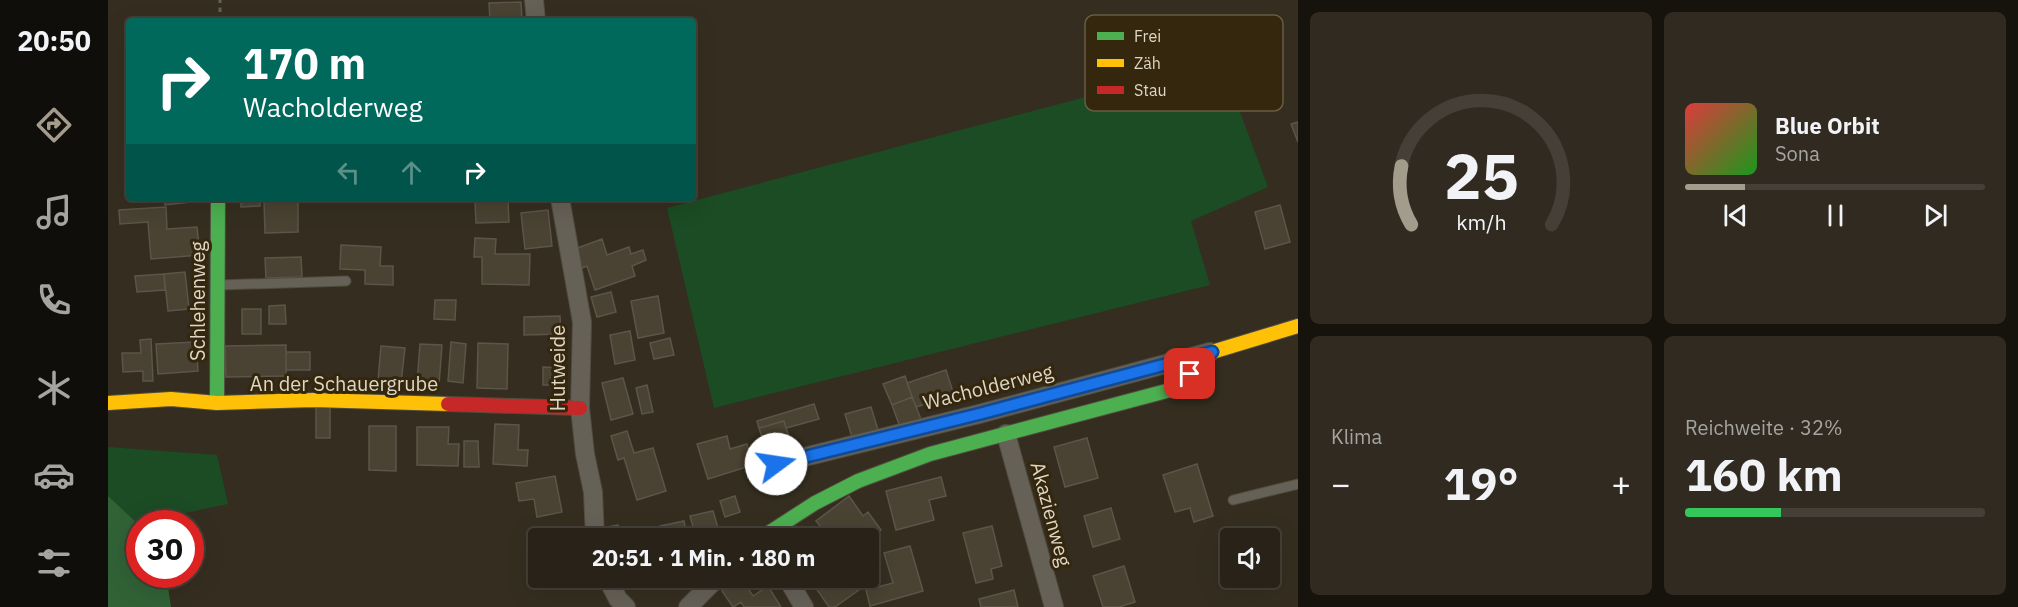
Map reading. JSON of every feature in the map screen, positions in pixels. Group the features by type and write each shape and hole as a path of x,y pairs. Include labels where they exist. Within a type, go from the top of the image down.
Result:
{"street":[{"path":"534,0 536,18"},
{"name":"Schlehenweg","path":"217,403 218,201"},
{"name":"Hutweide","path":"561,201 582,322 580,408 585,454 593,492 595,528"},
{"name":"Wacholderweg","path":"776,464 979,414 1212,352 1298,326"},
{"name":"Wacholderweg","path":"778,528 815,503 858,482 930,454 1174,389 1212,352"},
{"name":"An der Schauergrube","path":"108,403 171,399 217,403 314,400 580,408"},
{"name":"Akazienweg","path":"1006,434 1054,607"},
{"path":"612,588 626,607"},
{"path":"688,607 707,588"},
{"path":"793,588 804,607"}],"lane":[{"path":"218,285 346,281"},
{"path":"1233,500 1298,484"}],"path":[{"path":"220,0 220,18"}],"green space":[{"path":"1085,97 1085,111 1240,111 1268,187 1191,221 1210,285 714,408 667,208"},
{"path":"108,447 217,455 228,504 200,510 126,510 126,588 168,588 171,607 108,607"},
{"path":"108,496 126,513 126,588 168,588 171,607 108,607"}],"building":[{"path":"521,2 522,18 490,18 489,3"},
{"path":"1298,122 1298,142 1291,124"},
{"path":"164,201 199,201 165,205"},
{"path":"241,201 260,201 260,206 241,207"},
{"path":"264,201 298,201 298,232 265,233"},
{"path":"508,201 509,222 476,223 475,202"},
{"path":"1280,205 1290,242 1265,249 1255,212"},
{"path":"166,207 167,229 197,227 200,255 151,259 148,222 120,224 119,210"},
{"path":"548,210 552,246 525,249 521,213"},
{"path":"475,238 496,239 495,254 530,254 529,285 482,284 482,257 474,257"},
{"path":"602,239 607,255 629,247 631,254 643,250 646,260 632,266 635,276 595,290 587,266 582,268 575,249"},
{"path":"341,245 381,247 380,266 393,266 393,285 365,284 365,270 340,269"},
{"path":"301,257 302,277 266,278 265,258"},
{"path":"185,272 189,309 168,311 164,274"},
{"path":"164,274 165,290 137,292 135,276"},
{"path":"611,292 616,312 597,317 591,297"},
{"path":"658,296 664,333 638,338 631,301"},
{"path":"435,300 456,300 455,320 434,319"},
{"path":"285,305 286,324 269,324 269,306"},
{"path":"242,309 261,309 261,334 242,334"},
{"path":"560,316 561,334 524,335 524,317"},
{"path":"630,331 635,360 615,364 610,335"},
{"path":"670,338 674,355 654,359 650,343"},
{"path":"151,339 153,381 143,381 143,371 123,372 122,353 141,353 140,340"},
{"path":"196,342 198,371 158,374 156,344"},
{"path":"451,342 466,344 463,383 448,381"},
{"path":"478,343 508,344 507,389 477,388"},
{"path":"420,344 442,345 439,385 417,383"},
{"path":"286,345 286,376 226,377 225,346"},
{"path":"381,346 405,348 401,383 378,381"},
{"path":"286,352 310,352 310,370 286,370"},
{"path":"543,367 565,368 565,385 543,385"},
{"path":"946,370 954,395 916,407 907,383"},
{"path":"905,376 912,397 892,405 883,384"},
{"path":"623,378 633,414 611,420 602,383"},
{"path":"647,385 653,412 642,414 636,388"},
{"path":"912,397 921,419 900,427 892,405"},
{"path":"814,404 819,419 786,428 784,421 759,428 757,421"},
{"path":"316,405 330,405 330,438 316,438"},
{"path":"871,407 878,430 852,437 845,414"},
{"path":"784,421 789,437 784,438 789,456 769,461 759,428"},
{"path":"495,424 519,425 518,450 528,450 527,466 493,464"},
{"path":"369,426 396,426 396,471 369,470"},
{"path":"417,427 449,427 448,444 459,444 458,466 417,465"},
{"path":"627,431 634,453 653,448 666,491 637,500 624,458 618,460 611,436"},
{"path":"727,436 730,449 747,444 753,465 708,479 697,444"},
{"path":"1087,438 1098,478 1065,487 1054,447"},
{"path":"464,441 478,441 479,467 464,467"},
{"path":"1197,464 1213,516 1194,522 1190,508 1175,512 1163,475"},
{"path":"555,476 562,512 537,517 534,499 519,501 516,483"},
{"path":"941,477 946,496 929,500 934,520 896,530 886,491"},
{"path":"735,496 740,512 725,517 720,501"},
{"path":"849,496 863,516 868,512 881,530 879,531 879,528 822,528 816,521"},
{"path":"1111,508 1120,539 1093,547 1084,516"},
{"path":"713,511 718,528 693,528 690,516"},
{"path":"684,521 685,528 660,528 660,526"},
{"path":"618,525 619,528 603,528"},
{"path":"992,526 1002,566 991,569 993,579 976,583 963,533"},
{"path":"910,546 923,591 870,606 866,590 893,583 884,553"},
{"path":"1124,566 1135,602 1119,607 1103,607 1093,576"},
{"path":"726,588 748,588 753,596 765,588 769,588 781,607 744,607 741,602 733,607 722,591"},
{"path":"816,588 862,588 835,607 829,607"},
{"path":"1014,590 1018,607 981,607 979,599"}],"traffic: fast":[{"path":"217,403 218,201"},
{"path":"776,528 815,503 858,481 930,454 1174,389 1194,369"}],"traffic: slow":[{"path":"1194,369 1212,352 1298,326"},
{"path":"108,403 171,399 217,403 314,400 448,404"}],"traffic: jam":[{"path":"448,404 580,408"}],"route":[{"path":"776,464 979,414 1212,352 1190,374"}]}
